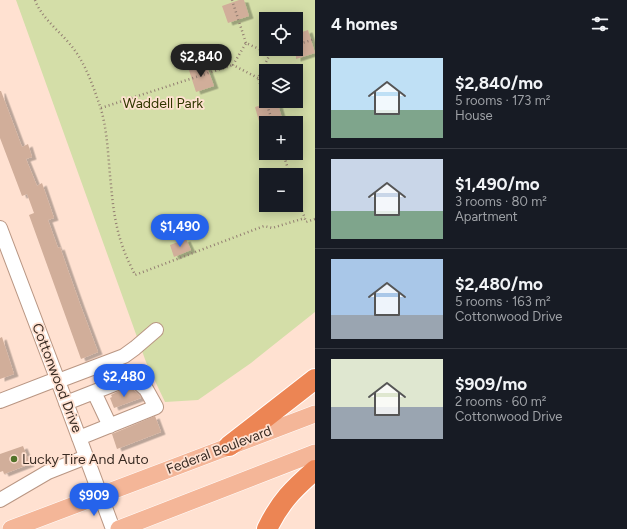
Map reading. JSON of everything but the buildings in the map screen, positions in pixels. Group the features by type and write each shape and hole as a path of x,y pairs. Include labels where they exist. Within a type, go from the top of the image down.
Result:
{"highway":[{"path":"229,446 315,379"},
{"path":"268,529 274,515 284,500 315,470"}],"main road":[{"name":"Federal Boulevard","path":"11,529 315,414"},
{"path":"119,529 315,453"}],"street":[{"name":"Cottonwood Drive","path":"0,228 113,529"},
{"path":"0,401 124,356 156,330"},
{"path":"66,403 117,383 135,380 146,389 156,407 79,438"},
{"path":"94,392 110,426"},
{"path":"0,500 48,472 86,457"}],"path":[{"path":"35,0 45,16 73,48 91,80 101,108 105,129 117,228 125,253 135,276 264,226 272,228 305,218"},
{"path":"232,0 246,43 259,49"},
{"path":"303,43 315,39"},
{"path":"101,108 233,65 246,43"},
{"path":"258,78 269,56"},
{"path":"233,65 258,78 271,116"},
{"path":"303,212 306,222 315,219"}],"green space":[{"name":"Waddell Park","path":"16,0 315,0 315,312 251,363 198,400 165,402 146,362"}],"place":[{"name":"Lucky Tire And Auto","path":"14,459"}]}
